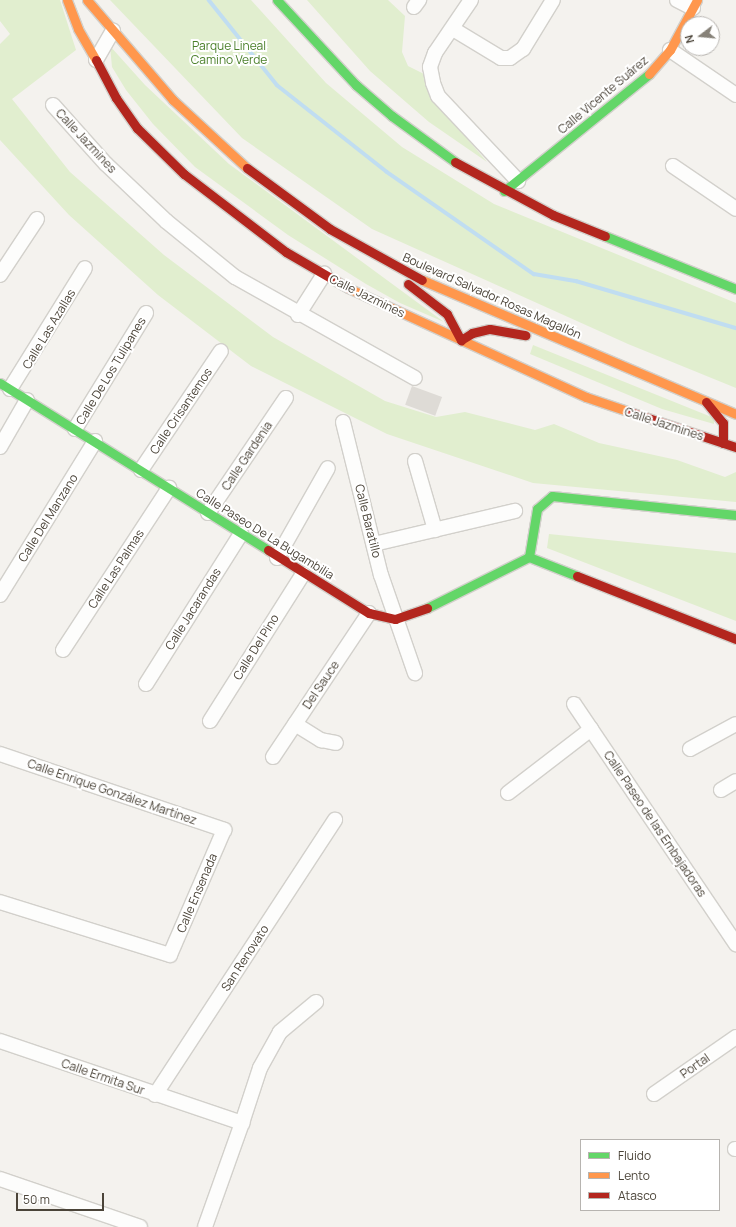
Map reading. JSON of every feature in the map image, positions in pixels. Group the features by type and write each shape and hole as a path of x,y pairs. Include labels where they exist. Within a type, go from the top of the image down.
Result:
{"main road":[{"name":"Calle Jazmines","path":"68,0 78,29 116,98 137,128 184,174 286,252 324,274 461,340 586,397 736,446"},
{"name":"Boulevard Salvador Rosas Magallón","path":"87,0 173,100 250,172 330,229 420,279 736,414"},
{"path":"277,0 356,85 392,116 450,160 504,191 554,215 736,289"},
{"name":"Calle Vicente Suárez","path":"504,191 647,76 670,50 695,4"},
{"path":"330,229 439,306 454,322 461,340 481,330 501,329 579,348"},
{"name":"Calle Paseo De La Bugambilia","path":"5,386 369,614 396,619 421,611 529,557"},
{"path":"705,401 723,423 723,443"},
{"path":"736,515 552,496 537,509 529,557 736,639"}],"street":[{"path":"471,0 453,29 434,53 430,67 438,96 518,181"},
{"path":"453,29 500,58 510,58 523,49 553,0"},
{"path":"677,0 695,4"},
{"path":"96,60 113,31"},
{"path":"670,50 736,95"},
{"name":"Calle Jazmines","path":"53,105 106,164 166,221 235,277 298,315 415,378"},
{"path":"673,166 736,210"},
{"path":"0,275 37,219"},
{"name":"Calle Las Azallas","path":"5,386 85,268"},
{"path":"298,315 324,274"},
{"name":"Calle De Los Tulipanes","path":"75,429 146,313"},
{"name":"Calle Crisantemos","path":"141,470 221,351"},
{"name":"Calle Gardenia","path":"208,513 286,398"},
{"path":"0,447 27,400"},
{"name":"Calle Baratillo","path":"343,422 374,544 396,619 415,673"},
{"name":"Calle Del Manzano","path":"0,595 95,441"},
{"path":"415,461 435,530"},
{"path":"278,558 328,468"},
{"name":"Calle Las Palmas","path":"63,650 169,488"},
{"path":"374,544 515,511"},
{"name":"Calle Jacarandas","path":"146,684 240,534"},
{"name":"Calle Del Pino","path":"210,721 303,574"},
{"name":"Del Sauce","path":"273,757 369,614"},
{"name":"Calle Paseo de las Embajadoras","path":"574,704 736,944"},
{"path":"295,724 321,740 336,742"},
{"path":"690,749 736,724"},
{"path":"508,793 591,729"},
{"name":"Calle Enrique González Martínez","path":"0,754 224,830"},
{"path":"721,790 736,781"},
{"name":"San Renovato","path":"155,1095 335,820"},
{"name":"Calle Ensenada","path":"0,902 170,956 224,830"},
{"path":"205,1227 260,1068 280,1032 316,1002"},
{"name":"Portal","path":"654,1094 736,1037"},
{"name":"Calle Ermita Sur","path":"0,1041 155,1095 208,1110 242,1123"},
{"path":"0,1179 140,1227"}],"green space":[{"path":"0,0 60,0 76,50 12,99 70,172 164,255 273,337 385,401 436,417 465,412 535,430 554,424 599,443 677,460 725,477 736,472 736,502 533,483 387,434 251,366 158,295 69,215 0,140 0,44 10,34 0,21"},
{"name":"Parque Lineal Camino Verde","path":"110,0 251,0 326,83 402,147 494,204 736,303 736,388 628,344 372,229 242,138"},
{"path":"307,0 388,0 405,16 402,52 408,66 424,74 454,123 487,162 429,122 370,71"},
{"path":"110,46 145,85 229,164 444,322 400,303 366,284 288,235 195,167 153,124 126,90 112,67"},
{"path":"533,345 714,418 714,424 662,409 530,354"},
{"path":"549,534 736,553 736,621 547,548"}],"building":[{"path":"412,386 442,397 435,416 405,405"}],"waterway":[{"path":"209,0 277,85 387,172 534,274 576,281 736,328"}],"traffic: fast":[{"path":"277,0 356,85 392,116 455,162"},
{"path":"504,191 649,74"},
{"path":"605,236 736,289"},
{"path":"0,383 268,550"},
{"path":"577,576 529,557 537,509 552,496 736,515"},
{"path":"427,608 529,557"}],"traffic: slow":[{"path":"67,0 78,29 96,60"},
{"path":"87,0 173,100 247,168"},
{"path":"649,74 670,50 697,0"},
{"path":"422,280 736,414"},
{"path":"348,288 586,397 630,412"}],"traffic: jam":[{"path":"96,60 116,98 137,128 184,174 286,252 348,288"},
{"path":"455,162 553,215 605,236"},
{"path":"247,168 330,229 422,280"},
{"path":"408,284 447,314 461,340 472,333 490,329 525,335"},
{"path":"706,402 723,423 723,443"},
{"path":"630,412 736,447"},
{"path":"268,550 369,613 395,619 427,608"},
{"path":"577,576 736,639"}]}
